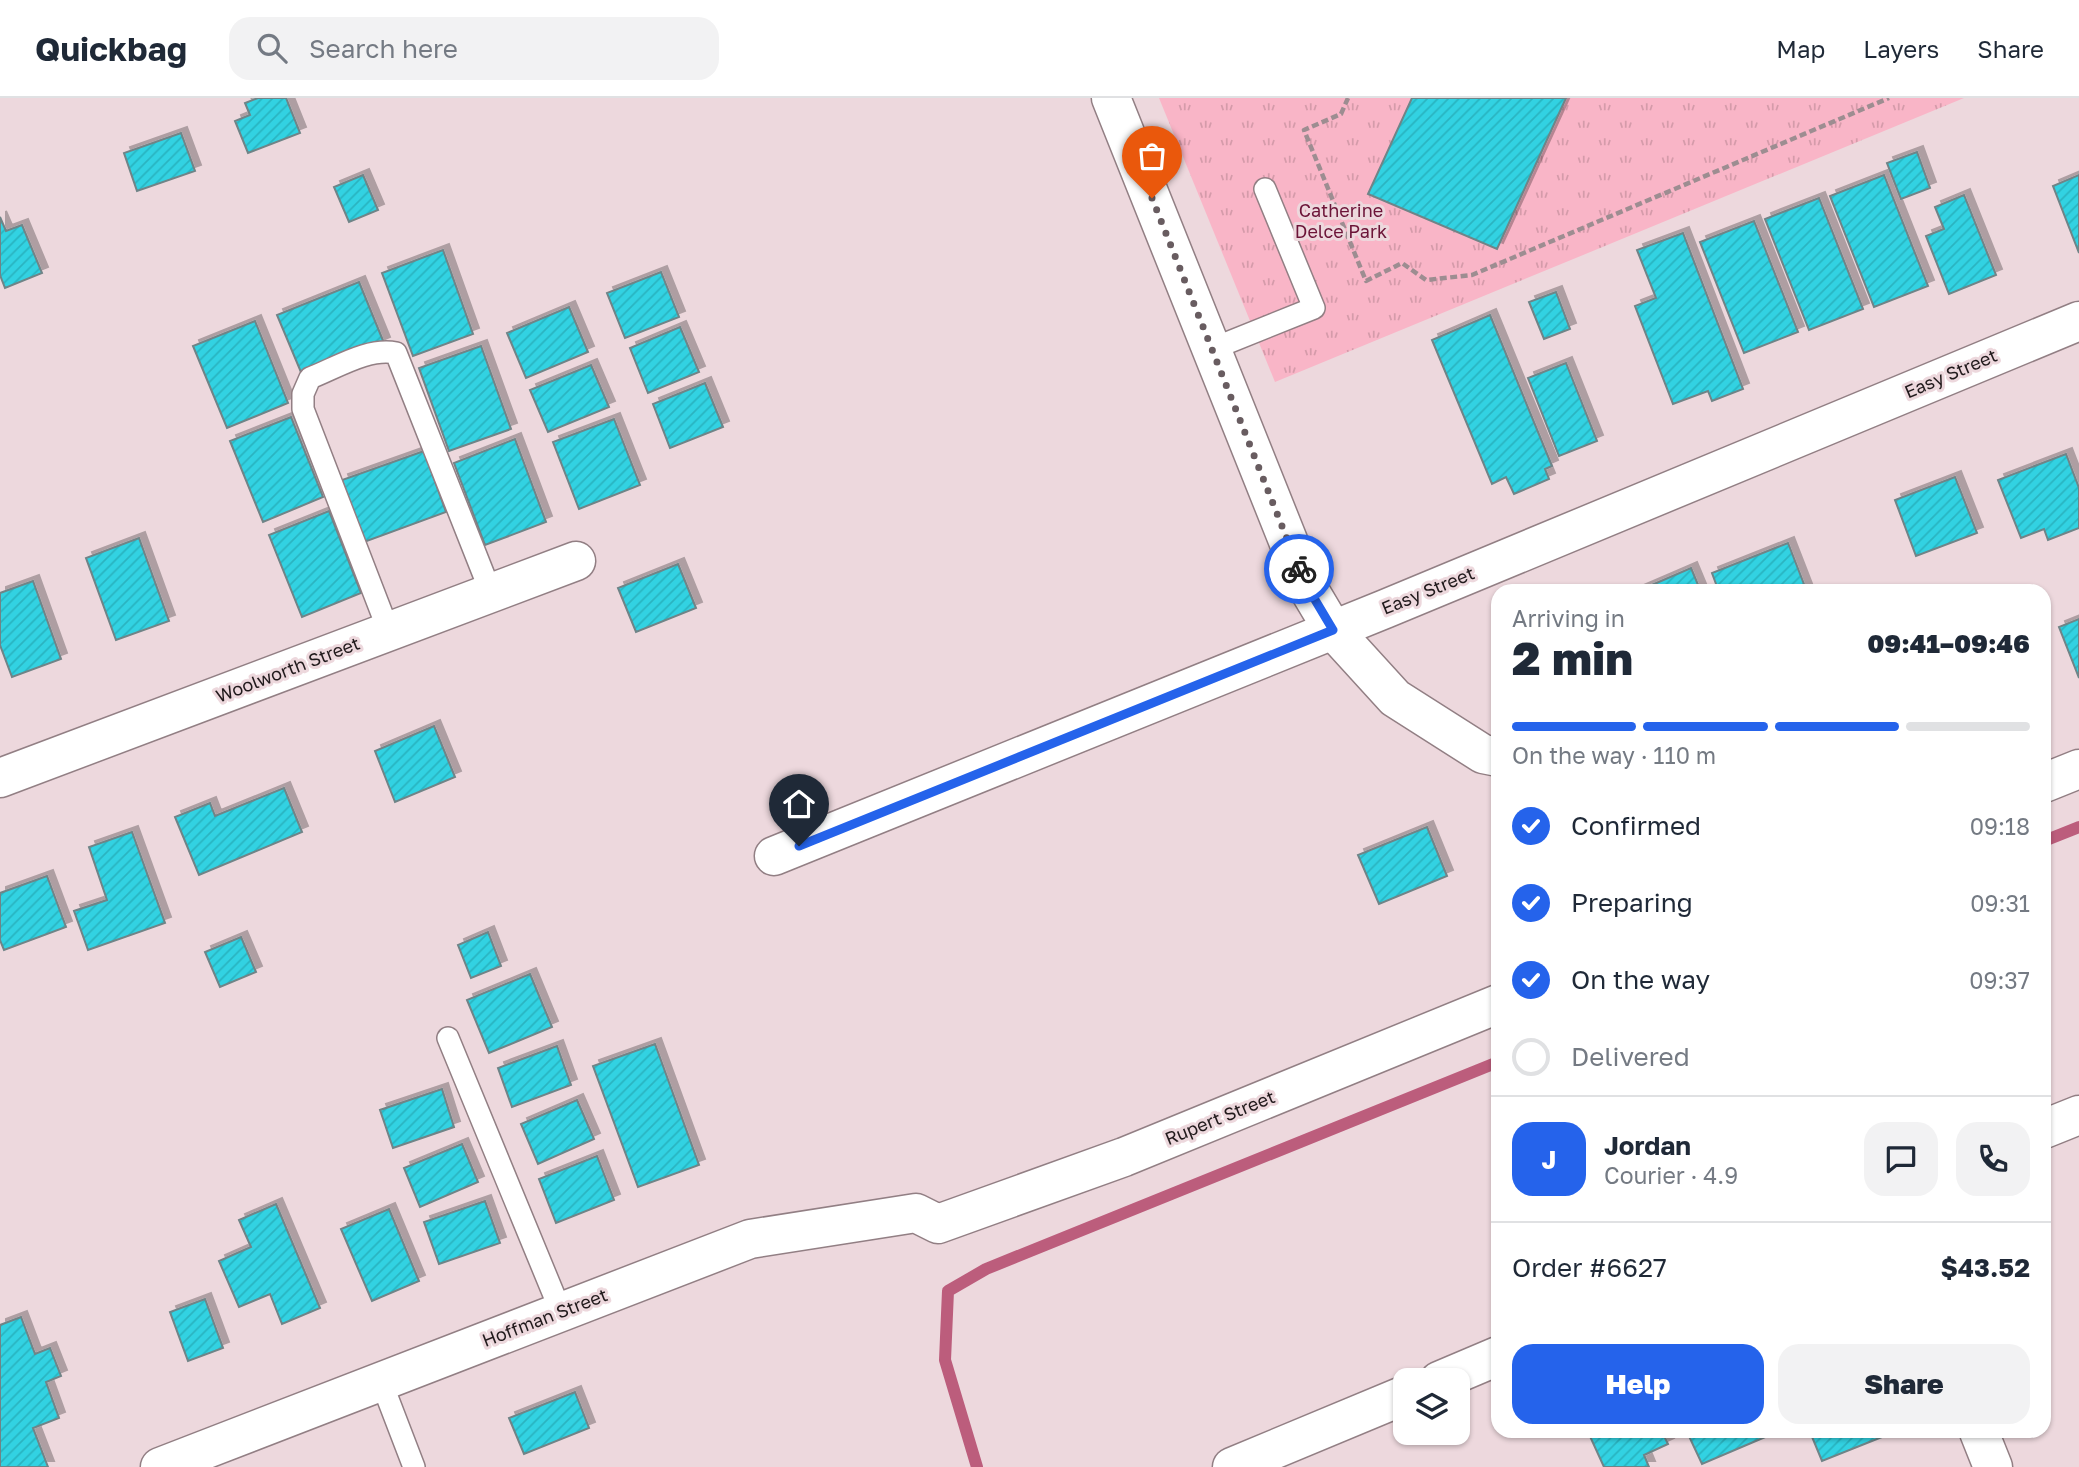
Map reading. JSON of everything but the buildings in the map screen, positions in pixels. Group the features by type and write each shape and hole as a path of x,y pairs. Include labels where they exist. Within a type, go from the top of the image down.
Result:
{"street":[{"path":"1111,98 1305,583 1333,630 1395,698 1483,754 1491,756"},
{"name":"Easy Street","path":"774,856 1333,630 2079,321"},
{"name":"Woolworth Street","path":"0,778 576,561"},
{"path":"2051,780 2079,769"},
{"name":"Rupert Street","path":"938,1224 1124,1157 1491,1007"},
{"path":"2051,1126 2079,1115"},
{"name":"Hoffman Street","path":"160,1467 750,1239 916,1213 938,1224"},
{"path":"1470,1368 1491,1359"},
{"path":"1232,1467 1393,1400"},
{"path":"1981,1438 1993,1467"}],"lane":[{"path":"1212,349 1314,308 1265,189"},
{"path":"389,632 303,409 303,394 310,378 370,354 384,350 396,352 491,593"},
{"path":"448,1038 561,1312"},
{"path":"381,1381 414,1467"}],"path":[{"path":"1349,98 1341,114 1304,131 1366,281 1402,263 1426,280 1472,275 1889,98"}],"green space":[{"name":"Catherine Delce Park","path":"1159,98 1964,98 1275,382"}],"waterway":[{"path":"2051,838 2079,827"},
{"path":"977,1467 945,1360 948,1291 986,1269 1491,1065"}],"way so far":[{"path":"1152,198 1299,569"}],"route":[{"path":"799,846 1333,630 1299,569"}]}
